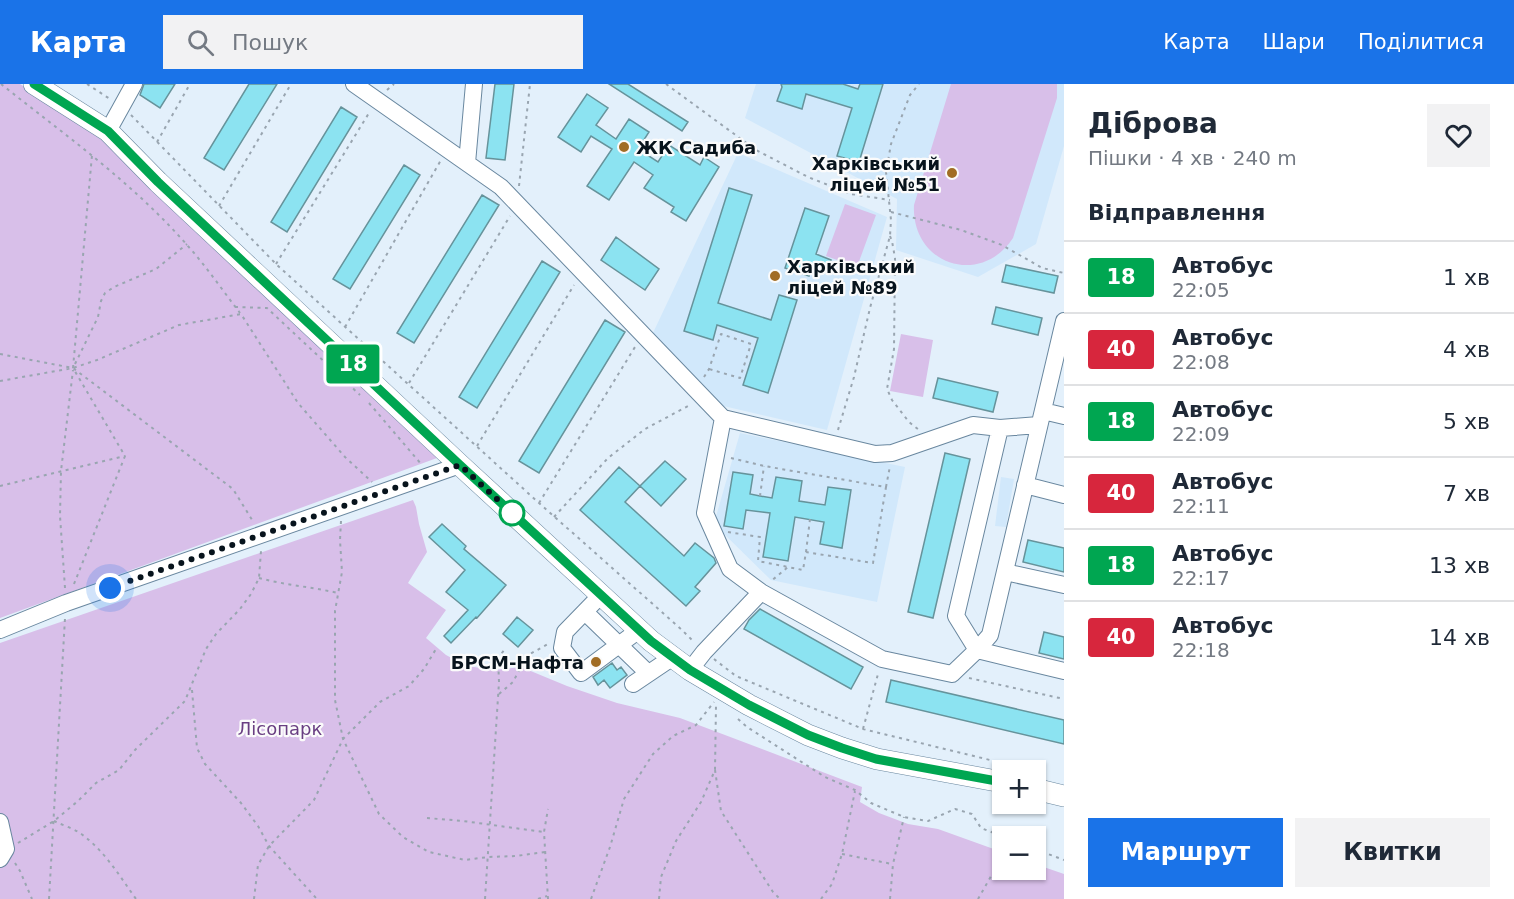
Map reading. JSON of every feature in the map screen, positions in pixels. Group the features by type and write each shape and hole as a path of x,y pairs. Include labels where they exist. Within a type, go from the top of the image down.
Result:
{"main road":[{"path":"34,84 108,131 158,182 460,465 639,630 690,670 749,705 808,735 842,748 876,759 992,780"},
{"path":"1046,792 1064,796"}],"lane":[{"path":"108,131 134,84"},
{"path":"354,84 501,187 723,418 875,454 892,453 973,425 1000,428 1041,418 1064,416"},
{"path":"467,163 474,84"},
{"path":"723,418 705,513 730,569 761,592 882,659 952,674 990,634 1063,326"},
{"path":"1000,428 956,616 977,650 1064,671"},
{"path":"0,630 66,603 460,465"},
{"path":"1025,485 1064,495"},
{"path":"1005,572 1064,585"},
{"path":"690,670 761,592"},
{"path":"601,595 565,632 562,648 581,673 639,630"},
{"path":"585,612 648,673"},
{"path":"633,684 673,657"},
{"path":"0,822 3,854"}],"path":[{"path":"1,84 92,156 135,193 187,244 241,314 298,403 345,457 383,492"},
{"path":"87,84 122,106 276,264 704,652 736,676 863,729 992,760"},
{"path":"157,142 190,84"},
{"path":"219,206 291,84"},
{"path":"276,264 377,100 394,84"},
{"path":"408,384 517,204 530,84"},
{"path":"666,84 756,150 808,177 851,194 890,200"},
{"path":"834,443 854,377 890,236 891,212 886,172 891,144 910,95 919,84"},
{"path":"345,327 447,149"},
{"path":"50,899 66,603 60,516 61,471 73,368 92,156"},
{"path":"891,212 961,230 1002,245 1042,268 1064,273"},
{"path":"890,236 895,258 894,349 887,389 892,400 909,422 933,439"},
{"path":"73,368 98,317 100,301 105,293 156,269 187,244"},
{"path":"477,446 582,272"},
{"path":"235,307 267,308 362,397"},
{"path":"0,381 73,368 179,325 241,314"},
{"path":"554,517 608,458 645,429 699,393 710,369 721,334 751,344 740,378 710,369"},
{"path":"539,503 643,335"},
{"path":"0,354 73,368 233,489 261,535 259,578 240,609 216,634 206,649 185,701 135,750 119,770 96,783 54,821 3,854 20,872 32,899"},
{"path":"73,368 125,456"},
{"path":"369,404 432,476"},
{"path":"806,552 873,563 892,453"},
{"path":"716,455 764,466 886,487"},
{"path":"0,486 125,456"},
{"path":"66,603 125,456"},
{"path":"760,496 764,466"},
{"path":"342,506 340,540 342,572 335,611 335,700 344,739 380,814 403,837 429,852 465,860 545,852"},
{"path":"713,530 760,537 758,561 803,570 810,519"},
{"path":"761,592 771,580 788,567"},
{"path":"259,578 338,593"},
{"path":"498,694 513,682 530,654 565,632"},
{"path":"254,899 258,865 269,846 314,800 344,739 380,702 410,686 436,649"},
{"path":"485,899 498,694 498,658 505,649"},
{"path":"863,729 882,659"},
{"path":"952,674 1064,699"},
{"path":"192,687 196,748 205,764 241,803 269,846 317,899"},
{"path":"591,899 624,799 653,754 673,736 696,725 716,699 715,770 721,811 773,892 780,899"},
{"path":"732,713 747,727 825,777 855,790 871,803 904,817 927,821 955,809 972,814 981,828 992,832"},
{"path":"659,899 661,877 676,841 701,802 715,770"},
{"path":"821,899 832,884 842,854 855,790"},
{"path":"537,899 547,898 544,832 548,809"},
{"path":"890,899 893,864 904,817"},
{"path":"427,818 544,832"},
{"path":"54,821 79,832 101,851 136,899"},
{"path":"1046,853 1064,860"},
{"path":"842,854 893,864"},
{"path":"978,899 992,874"}],"shaded area":[{"name":"Харківський ліцей №51","path":"756,84 1064,84 1064,146 1036,244 978,277 896,250 897,199 745,118"},
{"name":"Харківський ліцей №89","path":"738,153 887,217 827,430 715,404 652,335"},
{"path":"740,433 905,467 877,602 771,580 720,530 715,520"},
{"path":"1001,477 1014,479 1006,527 995,526"}],"green space":[{"path":"0,84 20,84 87,126 437,458 0,618"},
{"path":"951,84 1057,84 1057,98 1013,238 999,253 983,262 966,265 950,262 935,255 924,242 916,225 914,205"},
{"path":"845,204 876,215 857,267 826,256"},
{"path":"901,334 933,340 923,397 890,391"},
{"name":"Лісопарк","path":"413,500 427,552 408,583 446,610 426,638 446,655 467,666 495,670 521,667 617,703 680,718 862,787 860,802 879,813 908,824 938,829 992,848 992,880 1046,880 1046,868 1064,874 1064,899 0,899 0,643"}],"building":[{"path":"144,84 175,84 160,108 140,95"},
{"path":"249,84 277,84 224,170 204,158"},
{"path":"495,84 514,84 505,160 486,158"},
{"path":"609,84 628,84 688,122 682,131"},
{"path":"781,84 843,84 858,89 860,84 883,84 859,162 837,156 852,108 806,94 802,109 777,101"},
{"name":"ЖК Садиба","path":"587,94 608,108 596,125 616,139 629,119 649,132 638,149 658,162 669,145 700,165 704,157 719,167 686,221 671,212 674,207 644,188 653,175 634,162 609,200 587,186 612,149 591,136 581,152 558,137"},
{"path":"341,107 357,117 287,232 271,222"},
{"path":"404,165 420,175 350,289 333,279"},
{"path":"729,188 752,195 718,303 771,320 779,295 797,300 768,393 743,385 758,338 717,325 713,340 684,331"},
{"path":"482,195 499,205 414,343 397,333"},
{"path":"805,208 829,216 816,254 831,260 827,271 812,266 809,276 785,268"},
{"path":"616,237 659,269 645,290 601,260"},
{"path":"542,261 560,272 477,408 459,397"},
{"path":"1006,265 1058,276 1054,293 1002,282"},
{"path":"996,307 1042,318 1038,335 992,324"},
{"path":"605,320 625,332 539,473 519,461"},
{"path":"938,378 998,392 993,412 933,398"},
{"path":"945,453 970,459 933,618 908,612"},
{"path":"665,461 686,479 661,506 640,486"},
{"path":"619,467 640,486 625,502 684,556 695,543 714,558 716,563 695,587 700,591 686,606 580,510"},
{"path":"733,472 753,475 750,494 772,498 776,477 802,481 799,501 825,505 828,487 851,490 842,548 820,544 824,522 795,517 788,561 763,557 770,513 746,510 743,529 724,526"},
{"path":"442,524 466,546 464,549 506,585 451,643 444,636 468,610 446,592 465,570 429,537"},
{"path":"1028,540 1064,548 1064,572 1023,562"},
{"path":"760,609 863,667 851,689 744,629"},
{"path":"517,617 533,630 518,647 503,634"},
{"path":"1044,632 1064,637 1064,659 1039,653"},
{"path":"612,663 617,670 621,667 627,675 610,688 604,680 598,685 593,677"},
{"path":"891,680 1064,720 1064,744 886,702"}],"bus line":[{"name":"18","path":"34,84 108,131 158,182 460,465 651,641 690,670 749,705 808,735 842,748 876,759 992,780"}],"place":[{"name":"ЖК Садиба","path":"624,147"},
{"name":"Харківський ліцей №51","path":"952,173"},
{"name":"Харківський ліцей №89","path":"775,276"},
{"name":"БРСМ-Нафта","path":"596,662"}],"route":[{"path":"110,588 460,465 512,513"}]}
